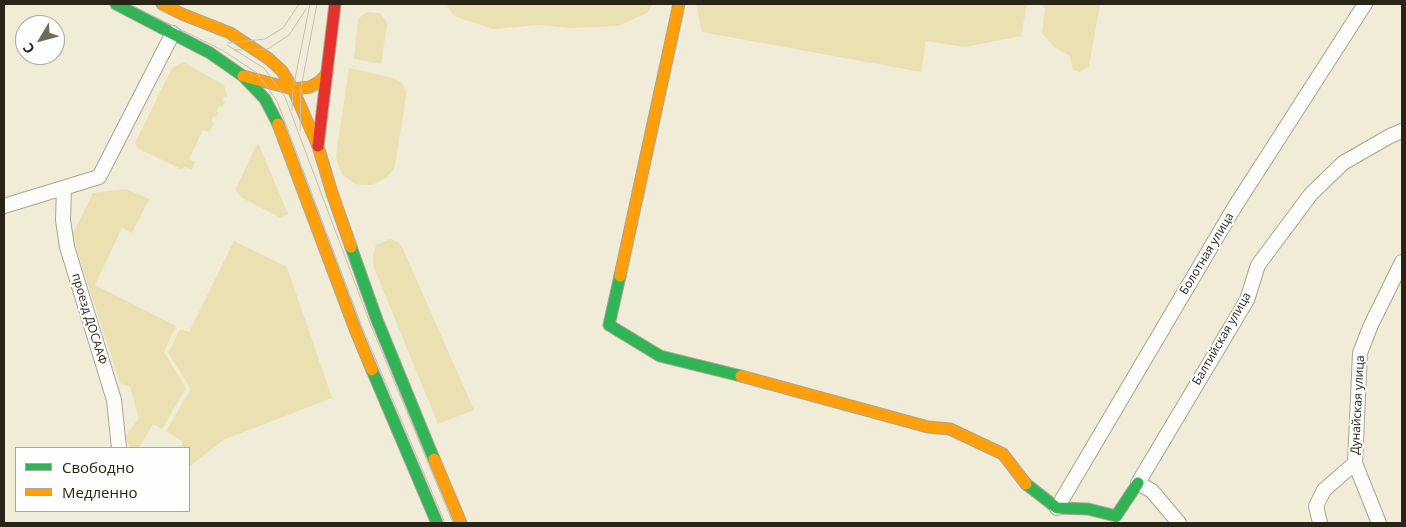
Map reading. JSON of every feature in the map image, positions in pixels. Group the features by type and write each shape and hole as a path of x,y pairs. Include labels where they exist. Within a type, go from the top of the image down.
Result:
{"main road":[{"path":"116,4 210,53 243,76 265,99 278,123 355,330 437,523"},
{"path":"162,4 185,9 230,33 269,59 282,72 293,89 318,146 332,194 377,320 461,523"},
{"path":"318,146 335,4"},
{"path":"679,4 609,325 660,356 928,427 950,429 1003,454 1028,486 1057,508 1088,509 1116,516 1138,483"},
{"path":"173,33 185,9"},
{"path":"243,76 293,89 310,87 327,74"}],"street":[{"name":"Болотная улица","path":"1057,508 1234,208 1365,4"},
{"path":"4,206 99,177 173,33"},
{"name":"Балтийская улица","path":"1138,483 1247,300 1258,265 1311,194 1344,163 1390,136 1402,132"},
{"name":"проезд ДОСААФ","path":"64,188 63,220 67,247 114,400 119,447"},
{"name":"Дунайская улица","path":"1379,523 1355,463 1360,352 1402,262"},
{"path":"1320,523 1316,506 1324,490 1355,463"},
{"path":"1138,483 1152,491 1179,523"}],"shaded area":[{"path":"446,4 653,4 647,13 618,26 572,28 540,25 493,29 454,16"},
{"path":"696,4 1027,4 1021,36 965,47 926,41 921,72 702,32"},
{"path":"1041,4 1100,4 1089,67 1079,72 1073,70 1070,56 1054,47 1042,33 1045,9"},
{"path":"368,12 380,13 387,25 381,64 354,59 358,20"},
{"path":"183,62 224,85 227,97 224,96 223,100 225,102 222,107 219,106 217,111 219,113 211,121 214,123 209,132 203,130 189,159 195,162 192,170 185,167 181,169 137,148 135,143 172,68"},
{"path":"349,68 394,78 402,83 406,91 395,165 386,178 372,185 355,184 342,174 337,162 336,155"},
{"path":"257,144 288,214 281,218 242,198 235,190"},
{"path":"126,189 149,199 132,233 122,228 95,285 176,326 164,352 186,388 162,429 153,424 140,447 130,447 125,437 139,418 130,387 120,383 72,235 93,193"},
{"path":"390,239 398,242 403,249 474,410 438,424 374,268 373,256 376,245"},
{"path":"234,241 287,267 332,398 223,440 190,466 190,447 180,447 183,442 166,431 191,389 168,353 180,329 189,332"}],"tram line":[{"path":"129,4 222,50 257,73 277,101 362,327 445,523"},
{"path":"228,43 265,39 283,28 299,4"},
{"path":"292,110 293,89 310,4"},
{"path":"300,130 301,88 317,4"},
{"path":"234,50 268,49 289,35 306,9"},
{"path":"227,45 264,68 285,97 370,323 453,523"}],"traffic: fast":[{"path":"116,4 210,53 243,76 265,99 278,124"},
{"path":"351,247 377,320 434,459"},
{"path":"620,276 609,325 660,356 741,376"},
{"path":"372,370 437,523"},
{"path":"1026,484 1057,508 1088,509 1116,516 1138,483"}],"traffic: slow":[{"path":"162,4 230,33 269,59 282,71 293,89 318,146 351,247"},
{"path":"620,276 679,4"},
{"path":"243,76 293,89 310,87 327,74"},
{"path":"278,124 372,370"},
{"path":"741,376 928,427 950,429 1003,454 1026,484"},
{"path":"434,459 461,523"}],"traffic: jam":[{"path":"318,146 335,4"}]}
